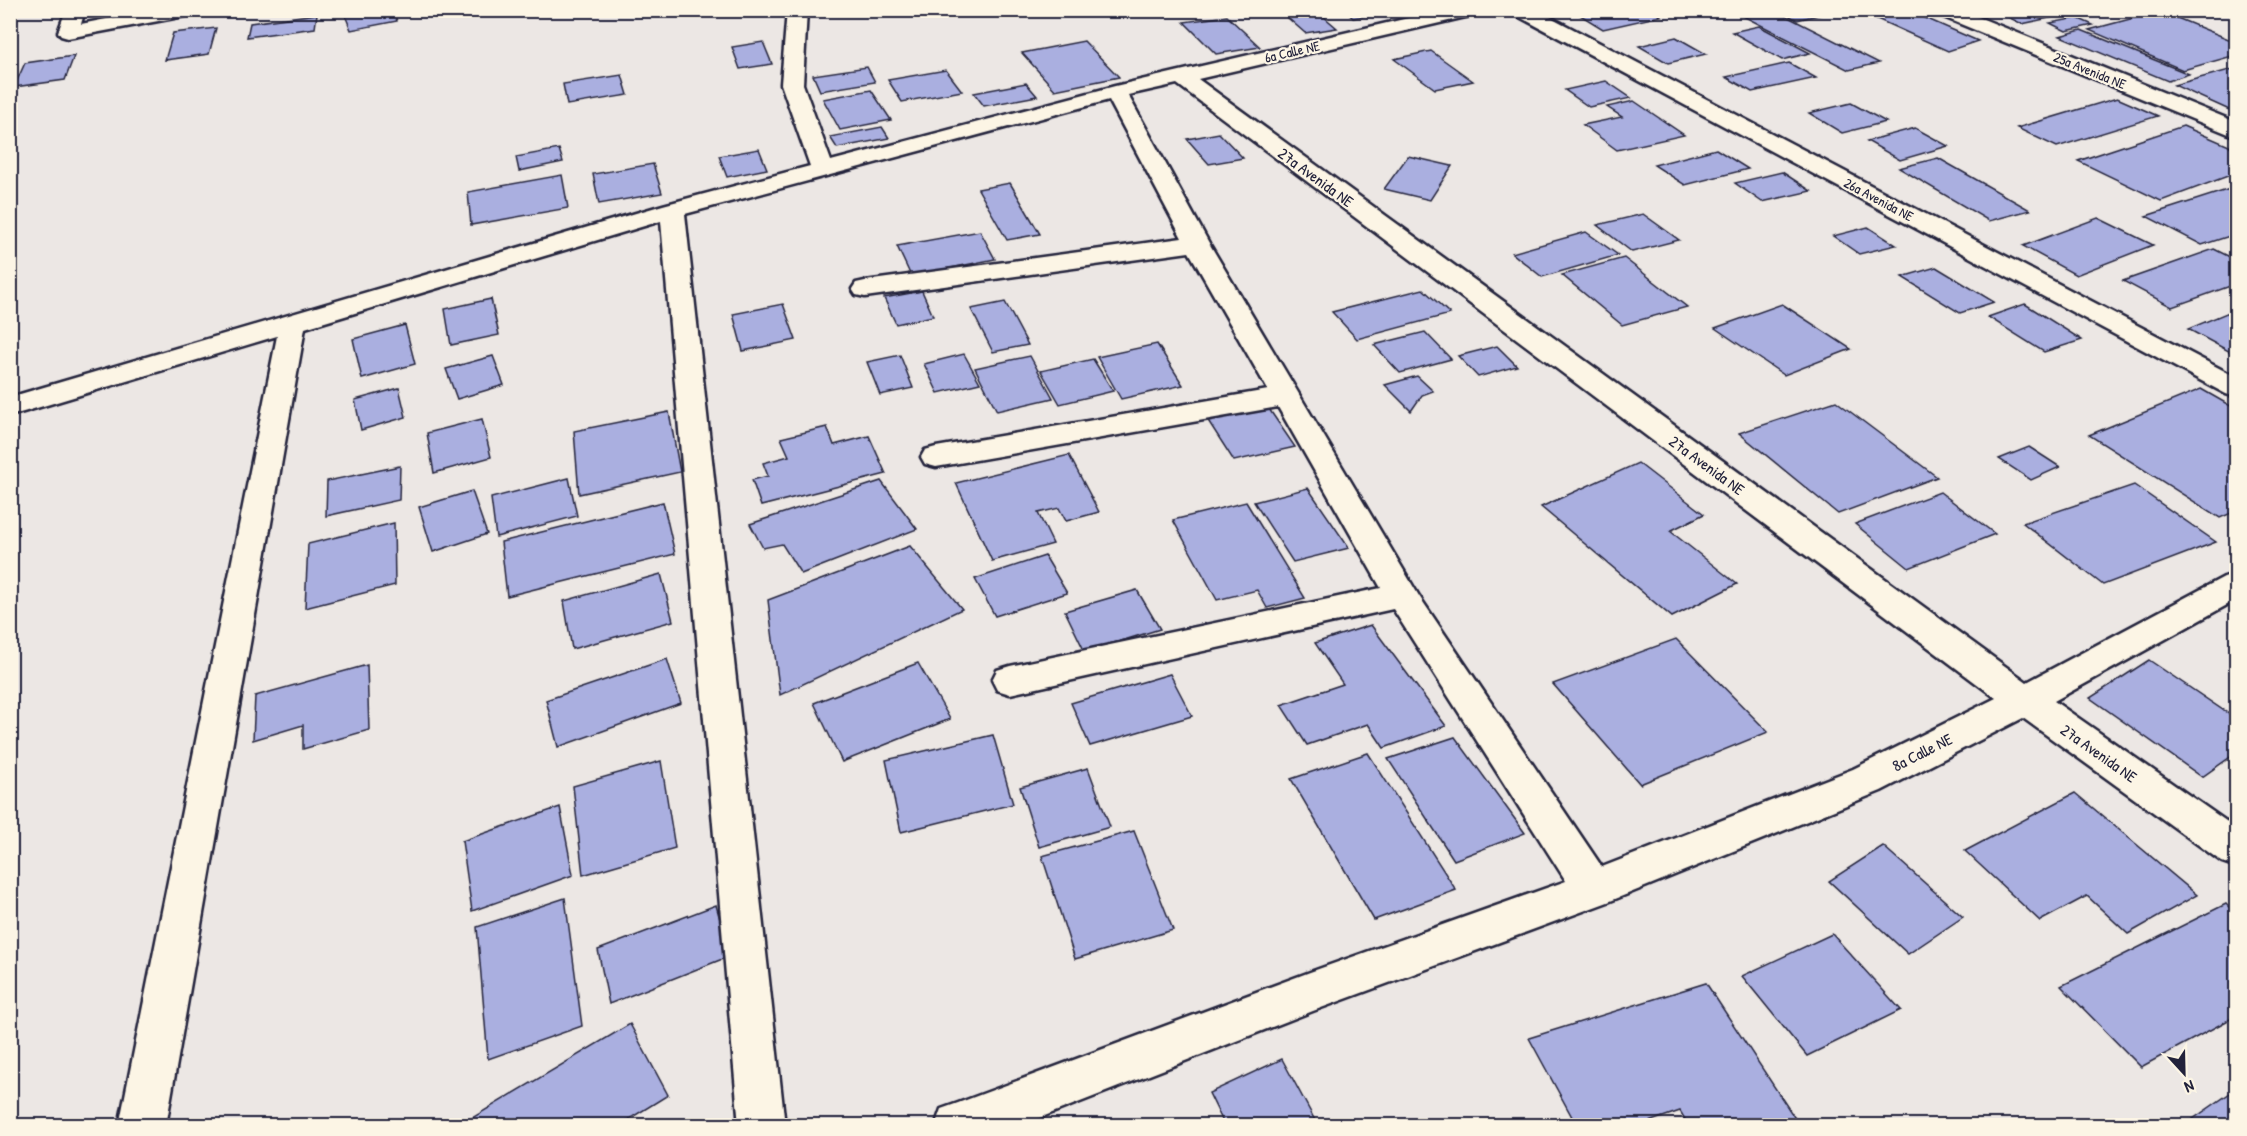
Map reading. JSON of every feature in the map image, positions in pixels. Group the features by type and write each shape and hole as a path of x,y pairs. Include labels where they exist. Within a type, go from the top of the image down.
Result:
{"street":[{"path":"76,10 68,32 185,10"},
{"path":"797,10 792,84 823,170"},
{"name":"6a Calle NE","path":"10,407 672,210 1115,92 1470,10"},
{"name":"26a Avenida NE","path":"1521,10 2236,388"},
{"name":"25a Avenida NE","path":"1943,10 2236,130"},
{"name":"27a Avenida NE","path":"1180,76 2025,700 2236,850"},
{"path":"1115,92 1197,243 1403,595 1594,889"},
{"path":"672,210 762,1125"},
{"path":"865,289 1197,243"},
{"path":"142,1125 293,322"},
{"path":"936,457 1288,396"},
{"name":"8a Calle NE","path":"958,1125 1310,992 1594,889 1867,780 2025,700 2236,585"},
{"path":"1010,680 1403,595"}],"building":[{"path":"343,10 393,10 397,21 351,30"},
{"path":"1316,10 1337,28 1305,33 1281,12"},
{"path":"1344,10 1381,10 1384,13 1353,18"},
{"path":"1572,10 1652,10 1661,16 1603,29"},
{"path":"1774,10 1879,63 1849,70 1735,12"},
{"path":"1779,10 1829,10 1831,12 1797,20"},
{"path":"1857,10 1907,10 1978,41 1948,51"},
{"path":"1994,10 2048,10 2059,16 2022,24"},
{"path":"2160,11 2236,42 2236,55 2183,70 2089,30"},
{"path":"317,14 315,28 247,37 250,23"},
{"path":"1227,16 1260,47 1216,54 1184,22"},
{"path":"2077,18 2093,25 2066,31 2050,23"},
{"path":"1759,26 1810,53 1782,60 1732,32"},
{"path":"216,28 209,54 165,60 173,33"},
{"path":"2081,30 2189,74 2168,81 2060,36"},
{"path":"1676,37 1706,54 1668,63 1639,46"},
{"path":"1084,41 1119,77 1055,90 1022,53"},
{"path":"763,42 772,64 740,69 732,47"},
{"path":"1431,51 1473,81 1435,89 1394,59"},
{"path":"74,56 65,80 14,87 25,63"},
{"path":"1789,63 1816,78 1752,92 1726,77"},
{"path":"867,67 875,82 820,91 813,75"},
{"path":"2233,69 2236,71 2236,113 2174,85"},
{"path":"946,70 962,91 902,102 888,80"},
{"path":"622,75 628,95 567,105 563,84"},
{"path":"1606,81 1631,98 1589,107 1565,90"},
{"path":"1026,83 1037,96 984,106 974,93"},
{"path":"871,90 891,120 840,130 823,99"},
{"path":"2117,98 2158,116 2057,147 2017,128"},
{"path":"1634,101 1684,135 1617,150 1583,125 1622,117 1607,107"},
{"path":"1851,103 1886,122 1842,133 1809,113"},
{"path":"2183,126 2236,149 2236,173 2161,201 2078,161"},
{"path":"882,127 889,138 837,148 830,137"},
{"path":"1915,128 1948,146 1900,160 1867,141"},
{"path":"1219,133 1243,158 1209,164 1187,139"},
{"path":"559,149 563,162 519,171 516,157"},
{"path":"759,149 767,169 727,177 719,156"},
{"path":"1716,149 1748,169 1685,185 1654,165"},
{"path":"1408,156 1452,166 1430,200 1384,189"},
{"path":"1938,158 2030,210 1989,221 1899,168"},
{"path":"653,164 662,193 599,204 593,174"},
{"path":"1782,172 1811,191 1762,202 1735,183"},
{"path":"562,175 568,208 471,225 468,192"},
{"path":"1010,183 1040,234 1007,240 978,189"},
{"path":"2236,187 2236,234 2202,245 2146,216"},
{"path":"1643,214 1679,240 1632,252 1597,225"},
{"path":"2098,218 2153,245 2076,275 2023,246"},
{"path":"1868,227 1896,245 1859,254 1833,236"},
{"path":"980,231 995,259 911,276 897,246"},
{"path":"1586,232 1618,255 1542,277 1512,253"},
{"path":"2214,249 2236,260 2236,284 2172,307 2123,281"},
{"path":"1624,258 1687,307 1622,325 1562,275"},
{"path":"1936,267 1994,302 1960,313 1902,277"},
{"path":"1423,289 1450,314 1357,339 1332,312"},
{"path":"922,291 933,316 896,324 884,298"},
{"path":"491,299 499,335 451,345 445,309"},
{"path":"1005,302 1028,345 993,352 971,309"},
{"path":"783,304 796,340 743,351 733,314"},
{"path":"1782,304 1851,349 1784,375 1715,328"},
{"path":"2025,304 2082,340 2044,352 1988,317"},
{"path":"2236,309 2236,355 2188,329"},
{"path":"405,325 415,364 362,379 353,339"},
{"path":"1425,332 1451,359 1400,373 1374,345"},
{"path":"1157,344 1183,385 1121,399 1097,357"},
{"path":"1497,346 1517,366 1478,377 1458,356"},
{"path":"964,354 980,383 938,393 924,364"},
{"path":"900,355 913,388 880,395 867,362"},
{"path":"493,356 504,385 457,399 446,369"},
{"path":"1030,356 1053,398 997,411 975,368"},
{"path":"1093,359 1113,391 1060,404 1041,371"},
{"path":"1417,376 1433,391 1422,395 1411,411 1385,385"},
{"path":"399,388 406,417 361,430 355,400"},
{"path":"2201,389 2236,409 2236,511 2220,518 2089,435"},
{"path":"1836,401 1937,477 1838,514 1739,433"},
{"path":"1267,406 1295,447 1234,461 1207,419"},
{"path":"669,412 680,472 579,494 574,431"},
{"path":"482,419 491,457 434,473 427,433"},
{"path":"827,427 834,445 869,436 886,474 761,506 752,480 768,476 763,463 789,456 781,438"},
{"path":"2029,447 2060,467 2031,480 1999,459"},
{"path":"1069,455 1099,512 1066,521 1059,508 1038,513 1053,544 992,561 956,483"},
{"path":"1638,463 1704,514 1670,531 1737,584 1672,617 1541,507"},
{"path":"400,466 399,500 326,516 327,481"},
{"path":"569,478 577,516 496,537 491,498"},
{"path":"881,481 917,529 801,574 782,544 763,548 750,524"},
{"path":"2134,485 2216,542 2103,585 2023,523"},
{"path":"1308,488 1349,548 1293,562 1254,502"},
{"path":"472,491 487,534 433,552 419,507"},
{"path":"1940,492 1995,534 1909,568 1855,524"},
{"path":"663,502 675,554 507,596 501,542"},
{"path":"1246,502 1305,598 1267,608 1257,590 1217,600 1173,520"},
{"path":"394,523 395,585 305,608 308,544"},
{"path":"910,546 962,609 780,695 768,600"},
{"path":"1045,556 1067,593 995,616 975,579"},
{"path":"661,574 673,621 572,649 564,601"},
{"path":"1137,590 1160,629 1085,652 1065,611"},
{"path":"1371,625 1446,726 1384,748 1368,724 1307,745 1281,705 1343,684 1315,643"},
{"path":"1676,639 1768,732 1640,784 1553,684"},
{"path":"667,659 681,703 558,747 546,700"},
{"path":"2149,660 2236,719 2236,753 2202,777 2090,698"},
{"path":"918,663 950,719 842,762 814,703"},
{"path":"367,665 369,730 303,749 303,725 253,740 255,696"},
{"path":"1170,674 1192,716 1090,746 1071,703"},
{"path":"993,735 1013,804 901,832 886,760"},
{"path":"1455,737 1525,833 1454,860 1388,759"},
{"path":"1368,753 1456,890 1374,920 1291,779"},
{"path":"661,761 675,848 583,875 573,786"},
{"path":"1088,768 1110,827 1039,847 1020,787"},
{"path":"2075,793 2197,895 2128,934 2087,896 2040,921 1965,851"},
{"path":"560,807 573,875 472,911 462,841"},
{"path":"1134,831 1173,930 1075,959 1042,856"},
{"path":"1883,846 1963,917 1908,954 1829,881"},
{"path":"565,898 582,1026 488,1059 477,927"},
{"path":"2226,904 2236,914 2236,1016 2141,1067 2061,986"},
{"path":"716,905 730,956 609,1004 598,950"},
{"path":"1832,934 1901,1010 1807,1056 1742,976"},
{"path":"1706,983 1800,1126 1689,1126 1680,1111 1637,1126 1577,1126 1529,1038"},
{"path":"630,1024 668,1095 618,1126 469,1126 467,1121"},
{"path":"1282,1059 1318,1126 1225,1126 1209,1093"},
{"path":"2236,1089 2236,1126 2183,1126"}]}
